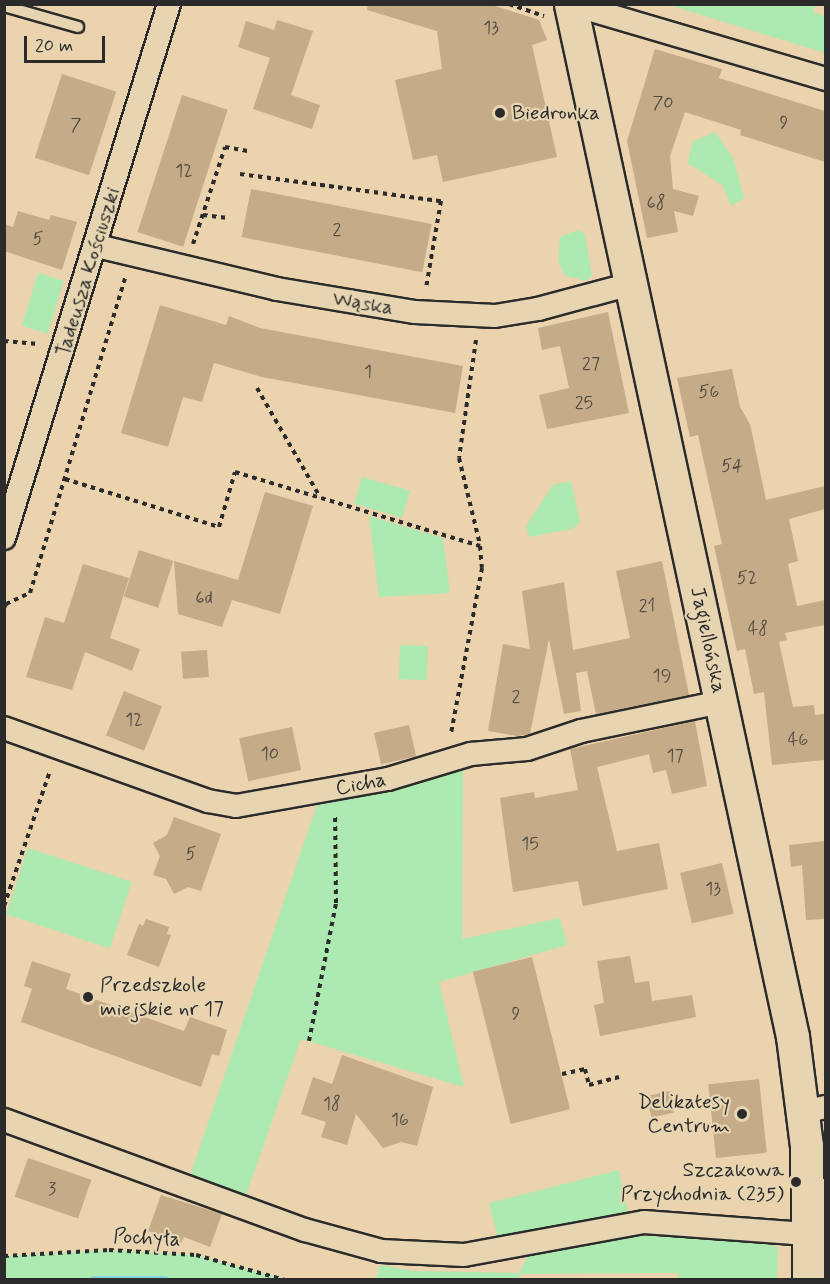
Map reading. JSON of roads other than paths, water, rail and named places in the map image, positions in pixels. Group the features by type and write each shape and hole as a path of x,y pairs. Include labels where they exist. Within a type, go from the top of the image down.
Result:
{"street":[{"name":"Tadeusza Kościuszki","path":"4,538 97,246 169,4"},
{"path":"571,5 825,79"},
{"name":"Jagiellońska","path":"571,5 790,1021 815,1110 808,1234 809,1280"},
{"name":"Wąska","path":"97,246 277,289 416,312 495,316 538,309 631,284"},
{"name":"Cicha","path":"4,728 223,805 236,806 402,776 446,761 527,748 581,731 721,702"},
{"path":"4,1120 305,1230 381,1251 464,1255 644,1221 808,1234"}],"lane":[{"path":"4,6 78,27"}],"waterway":[{"path":"94,1280 165,1280"}],"place":[{"name":"Biedronka","path":"500,113"},
{"name":"Przedszkole miejskie nr 17","path":"88,997"},
{"name":"Delikatesy Centrum","path":"742,1114"},
{"name":"Szczakowa Przychodnia (235)","path":"796,1182"}]}
